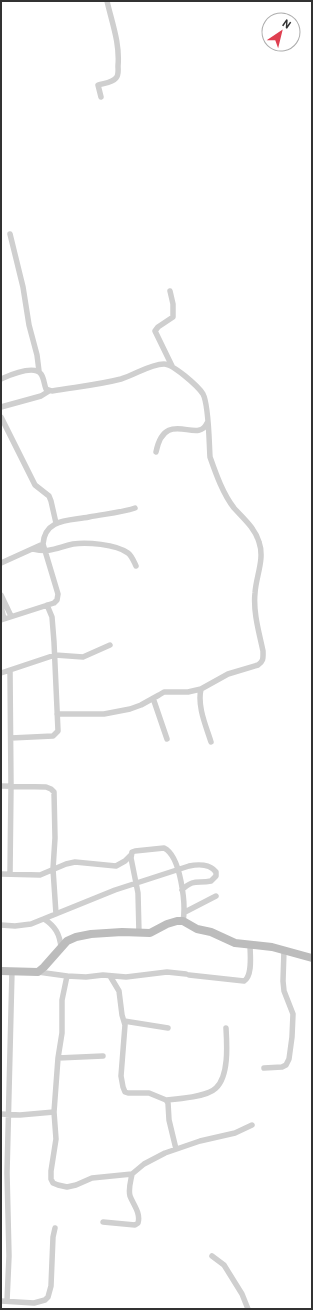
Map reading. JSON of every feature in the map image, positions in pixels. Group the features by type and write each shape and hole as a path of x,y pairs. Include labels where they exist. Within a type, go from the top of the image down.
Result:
{"street":[{"path":"101,97 98,85 116,78 118,74 119,60 115,30 110,18 107,1"},
{"path":"10,234 24,287 29,325 37,355 39,372"},
{"path":"57,714 104,714 118,712 141,705 164,692 188,692 201,689 228,674 258,665 262,663 264,658 255,608 256,582 262,560 259,542 249,525 233,507 210,458 203,394 195,385 172,366 155,331 158,327 173,317 173,304 170,291"},
{"path":"1,407 41,396 49,391 119,380 159,365 164,364 172,366"},
{"path":"1,379 28,370 35,370 43,377 46,388 49,391"},
{"path":"1,417 35,485 49,496 56,523"},
{"path":"156,452 160,439 167,431 179,429 200,431 205,428 207,423"},
{"path":"1,606 3,619 47,605 57,600 58,594 43,544 47,530 56,523 63,520 117,513 135,508"},
{"path":"1,563 43,544"},
{"path":"33,549 45,551 73,544 93,544 123,550 130,556 136,566"},
{"path":"1,590 1,595 11,616"},
{"path":"11,738 53,736 58,731 56,655 52,617 47,605"},
{"path":"1,673 56,655 83,657 110,645"},
{"path":"10,670 10,874"},
{"path":"201,689 199,698 211,742"},
{"path":"153,698 167,739"},
{"path":"1,786 46,787 54,792 55,838 53,869 56,914"},
{"path":"1,874 40,875 48,873 53,869 66,864 75,862 116,866 125,861 135,851 164,848 172,854 177,870 185,912 183,921"},
{"path":"131,855 138,892 139,933"},
{"path":"1,925 24,925 44,919 136,883 189,866 199,865 210,867 216,872 216,876 211,880 190,884 182,890"},
{"path":"185,912 216,896"},
{"path":"44,919 58,932 60,948"},
{"path":"38,972 71,938 83,935 122,932 145,934 177,921 183,921 197,929 211,932 236,943 267,946 312,958"},
{"path":"1,971 38,972 86,977 103,974 110,976 132,976 167,972 244,980 247,979 250,974 250,945"},
{"path":"264,1068 282,1067 286,1065 290,1050 293,1014 287,999 283,981 284,950"},
{"path":"12,971 7,1173 9,1256 4,1301 34,1303 45,1300 48,1297 51,1286 53,1237 55,1228"},
{"path":"67,976 62,1000 62,1033 58,1058 54,1112 56,1139 50,1171 53,1183 66,1186 76,1185 92,1178 132,1174 144,1164 165,1153 209,1139 235,1133 252,1125"},
{"path":"110,976 120,991 124,1021 125,1032 121,1076 125,1092 132,1094 149,1094 166,1100 208,1093 216,1088 222,1080 226,1064 226,1028"},
{"path":"124,1021 168,1028"},
{"path":"58,1058 103,1056"},
{"path":"166,1100 169,1108 169,1120 176,1149"},
{"path":"1,1114 9,1115 54,1112"},
{"path":"104,1222 135,1225 138,1222 139,1218 137,1210 129,1191 132,1174"},
{"path":"212,1256 224,1265 242,1294 248,1309"}]}
